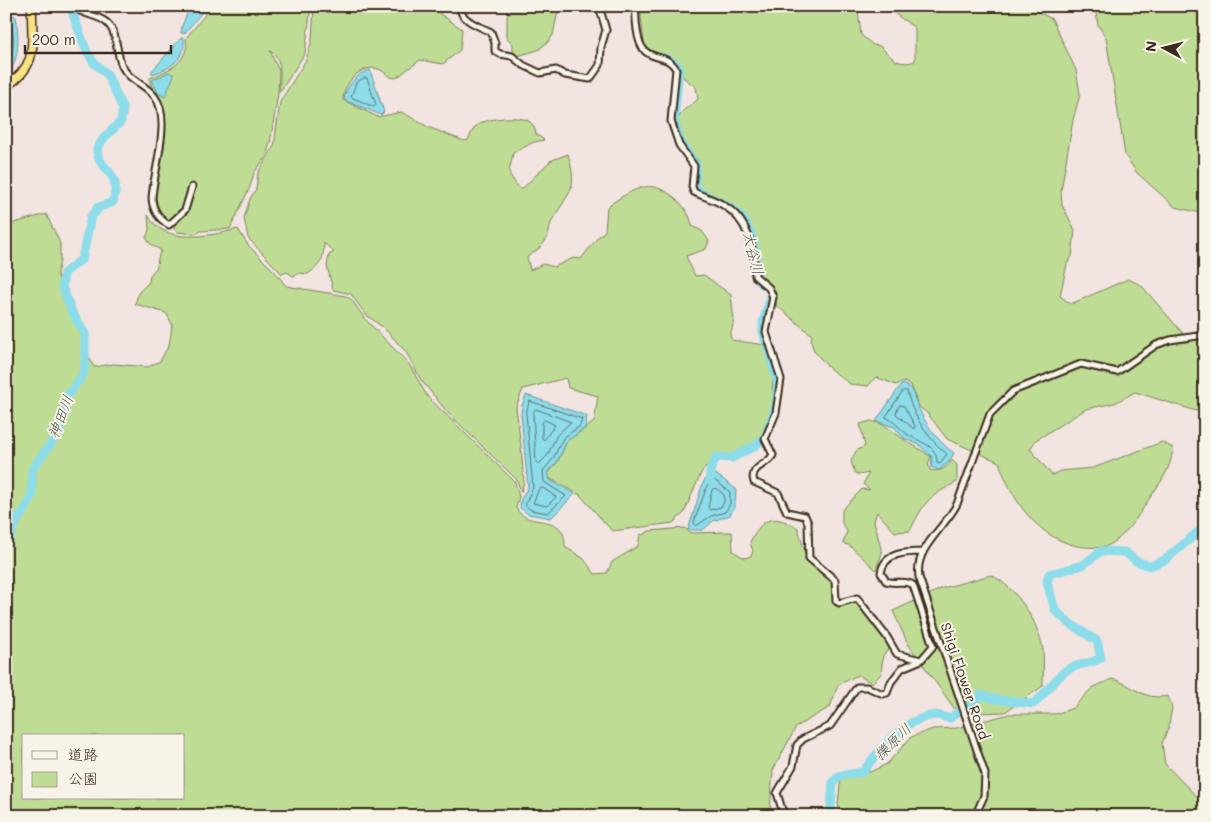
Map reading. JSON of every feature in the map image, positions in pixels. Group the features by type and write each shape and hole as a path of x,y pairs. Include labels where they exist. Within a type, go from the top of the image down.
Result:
{"highway":[{"path":"6,86 21,75 32,58 32,6"}],"street":[{"path":"74,6 81,13 103,20 109,25 124,71 150,91 158,102 162,114 162,123 152,198 155,210 163,221 169,225 182,214 192,187"},
{"path":"459,6 461,13 468,20 491,32 495,43 494,51 497,53 512,56 523,66 540,73 556,70 565,75 590,79 600,65 601,47 606,30 599,6"},
{"path":"636,6 640,46 644,52 673,64 676,69 672,122 679,145 694,166 692,187 694,192 734,212 742,221 749,237 754,258 755,276 772,292 773,297 766,332 781,379 776,413 765,439 773,457 755,469 754,482 778,493 788,512 805,516 808,523 809,558 835,580 836,601 839,603 857,598 888,637 897,654 921,660"},
{"path":"784,816 777,793 778,788 788,776 793,766 797,745 803,739 830,726 858,687 867,687 883,694 887,693 891,682 902,668 921,660 933,646 913,585 902,581 895,583 886,581 881,573 883,565 890,557 903,553 923,552 951,517 990,414 1018,388 1081,364 1117,372 1156,345 1170,340 1205,334"},
{"name":"Shigi Flower Road","path":"923,552 918,565 919,577 984,774 984,796 975,816"}],"green space":[{"path":"206,6 311,6 305,53 280,92 279,63 270,51 279,71 278,94 270,143 266,156 254,173 250,187 230,229 201,231 195,234 177,232 157,208 155,200 165,120 162,105 152,87 150,78 171,68 181,59 185,53 186,38 205,15"},
{"path":"314,6 436,6 440,14 462,29 460,50 443,64 420,60 396,78 378,69 365,69 349,82 343,100 378,117 402,112 428,127 464,141 468,140 476,126 486,121 518,118 529,121 534,127 536,134 544,140 534,142 513,153 510,175 521,190 550,161 568,154 572,185 551,223 549,234 545,241 527,257 530,270 543,264 554,267 573,258 581,259 605,231 607,207 625,195 645,187 660,189 675,198 686,211 692,226 702,231 709,241 706,249 686,256 695,276 704,275 731,295 734,321 730,336 732,340 765,345 775,373 772,387 775,402 763,435 757,442 733,455 716,455 701,473 684,513 673,523 612,531 580,495 549,478 548,474 558,461 567,441 594,422 598,396 568,388 566,378 523,389 516,407 524,482 521,492 517,480 449,414 421,380 406,352 384,328 366,315 351,294 333,290 327,266 329,255 334,252 324,243 321,261 316,268 308,274 300,273 293,276 287,272 282,274 248,238 244,218 250,199 256,189 258,173 274,146 280,102 306,60 312,40"},
{"path":"506,6 559,6 553,35 548,42 538,50 517,56 513,54 513,44 507,38 507,16 510,14 510,9 506,8"},
{"path":"640,6 852,6 858,10 861,35 873,45 880,46 895,60 904,63 915,61 915,28 894,13 891,6 1022,6 1052,19 1076,70 1080,94 1073,120 1061,191 1062,205 1075,230 1072,256 1067,264 1060,296 1071,304 1128,279 1141,285 1186,337 1205,328 1205,404 1196,411 1135,392 1115,403 1086,409 1036,440 1030,449 1052,475 1060,471 1093,468 1162,442 1173,448 1170,464 1164,477 1126,532 1115,542 1096,548 1083,547 1053,537 1041,528 1029,517 1011,491 999,462 947,439 928,414 918,406 911,385 904,382 896,385 876,377 868,386 850,384 829,368 814,351 811,342 812,335 776,305 772,289 759,272 756,242 746,220 722,199 698,188 699,161 681,137 678,129 680,116 685,109 698,99 696,87 684,78 677,61 648,49 644,44"},
{"path":"1095,6 1205,6 1205,214 1175,207 1137,173 1125,155 1106,38 1098,25"},
{"path":"46,214 60,243 60,261 57,274 71,316 85,338 85,350 94,367 114,364 148,367 160,361 169,345 172,324 166,313 135,304 139,292 149,282 150,275 157,267 161,250 151,245 146,238 149,230 148,215 155,225 176,235 201,236 238,229 248,245 276,273 286,286 346,296 352,300 364,318 409,364 427,396 515,482 519,497 516,508 522,515 553,524 559,528 564,535 565,547 583,558 595,574 607,573 612,562 638,546 640,534 643,535 649,531 685,528 690,533 732,532 733,551 744,558 751,556 753,551 750,542 765,522 776,519 782,521 798,528 806,557 831,578 834,584 834,602 858,600 882,632 889,649 883,655 881,674 872,683 858,675 838,685 830,707 796,727 773,770 770,811 773,816 6,816 6,235 9,234 14,223"},
{"path":"871,421 886,426 931,457 928,464 930,470 937,471 942,469 952,460 957,465 957,482 928,501 919,513 910,531 895,532 877,512 874,521 882,553 876,570 850,546 843,543 847,531 842,523 842,510 862,489 870,490 863,484 869,473 859,475 855,473 851,461 856,451 865,446 860,424"},
{"path":"991,575 1000,580 1017,596 1032,618 1041,640 1043,651 1043,686 1005,712 976,713 954,708 908,644 893,611 943,588"},
{"path":"1112,679 1145,694 1159,697 1168,696 1172,708 1168,729 1162,743 1165,764 1197,797 1205,796 1205,816 841,816 838,804 841,776 855,771 870,772 887,764 911,737 933,729 957,728 1009,714 1056,714 1073,708 1092,688"}],"water":[{"path":"190,6 203,6 203,11 184,34 181,33 182,26"},
{"path":"6,10 16,17 18,41 14,64 6,77"},
{"path":"181,38 184,38 184,45 180,57 171,66 153,74 151,72"},
{"path":"370,70 384,112 381,115 344,100 352,81"},
{"path":"169,72 174,75 165,97 158,93 152,80"},
{"path":"904,384 912,389 918,407 927,424 939,440 954,453 949,462 939,470 931,467 932,457 919,445 904,438 894,427 876,421 901,385"},
{"path":"526,395 587,416 585,428 567,441 557,462 548,472 550,480 575,494 551,518 528,514 520,508 521,499 528,487 521,414"},
{"path":"710,470 736,489 735,505 730,515 713,521 703,530 688,530 703,483"}],"waterway":[{"name":"神田川","path":"6,546 18,519 28,505 32,495 32,469 58,434 64,416 67,396 82,376 85,367 85,334 72,312 62,286 64,273 82,259 91,216 96,212 97,208 113,202 115,191 113,177 98,157 97,149 103,139 121,121 123,109 107,74 94,63 86,50 70,6"},
{"name":"大谷川","path":"663,57 675,63 679,68 674,122 681,143 696,165 695,188 733,209 744,220 753,241 757,258 757,274 762,284"},
{"name":"大谷川","path":"710,481 710,471 716,457 732,458 756,445 765,437 775,409 778,383 763,332 763,322 771,296"},
{"name":"擽原川","path":"830,816 833,782 839,776 863,772 885,745 903,728 913,722 935,715 950,718 981,695 994,699 1033,704 1068,669 1101,658 1097,641 1069,623 1055,610 1047,582 1049,574 1083,565 1101,551 1125,552 1136,561 1150,566 1165,560 1205,526"}]}
